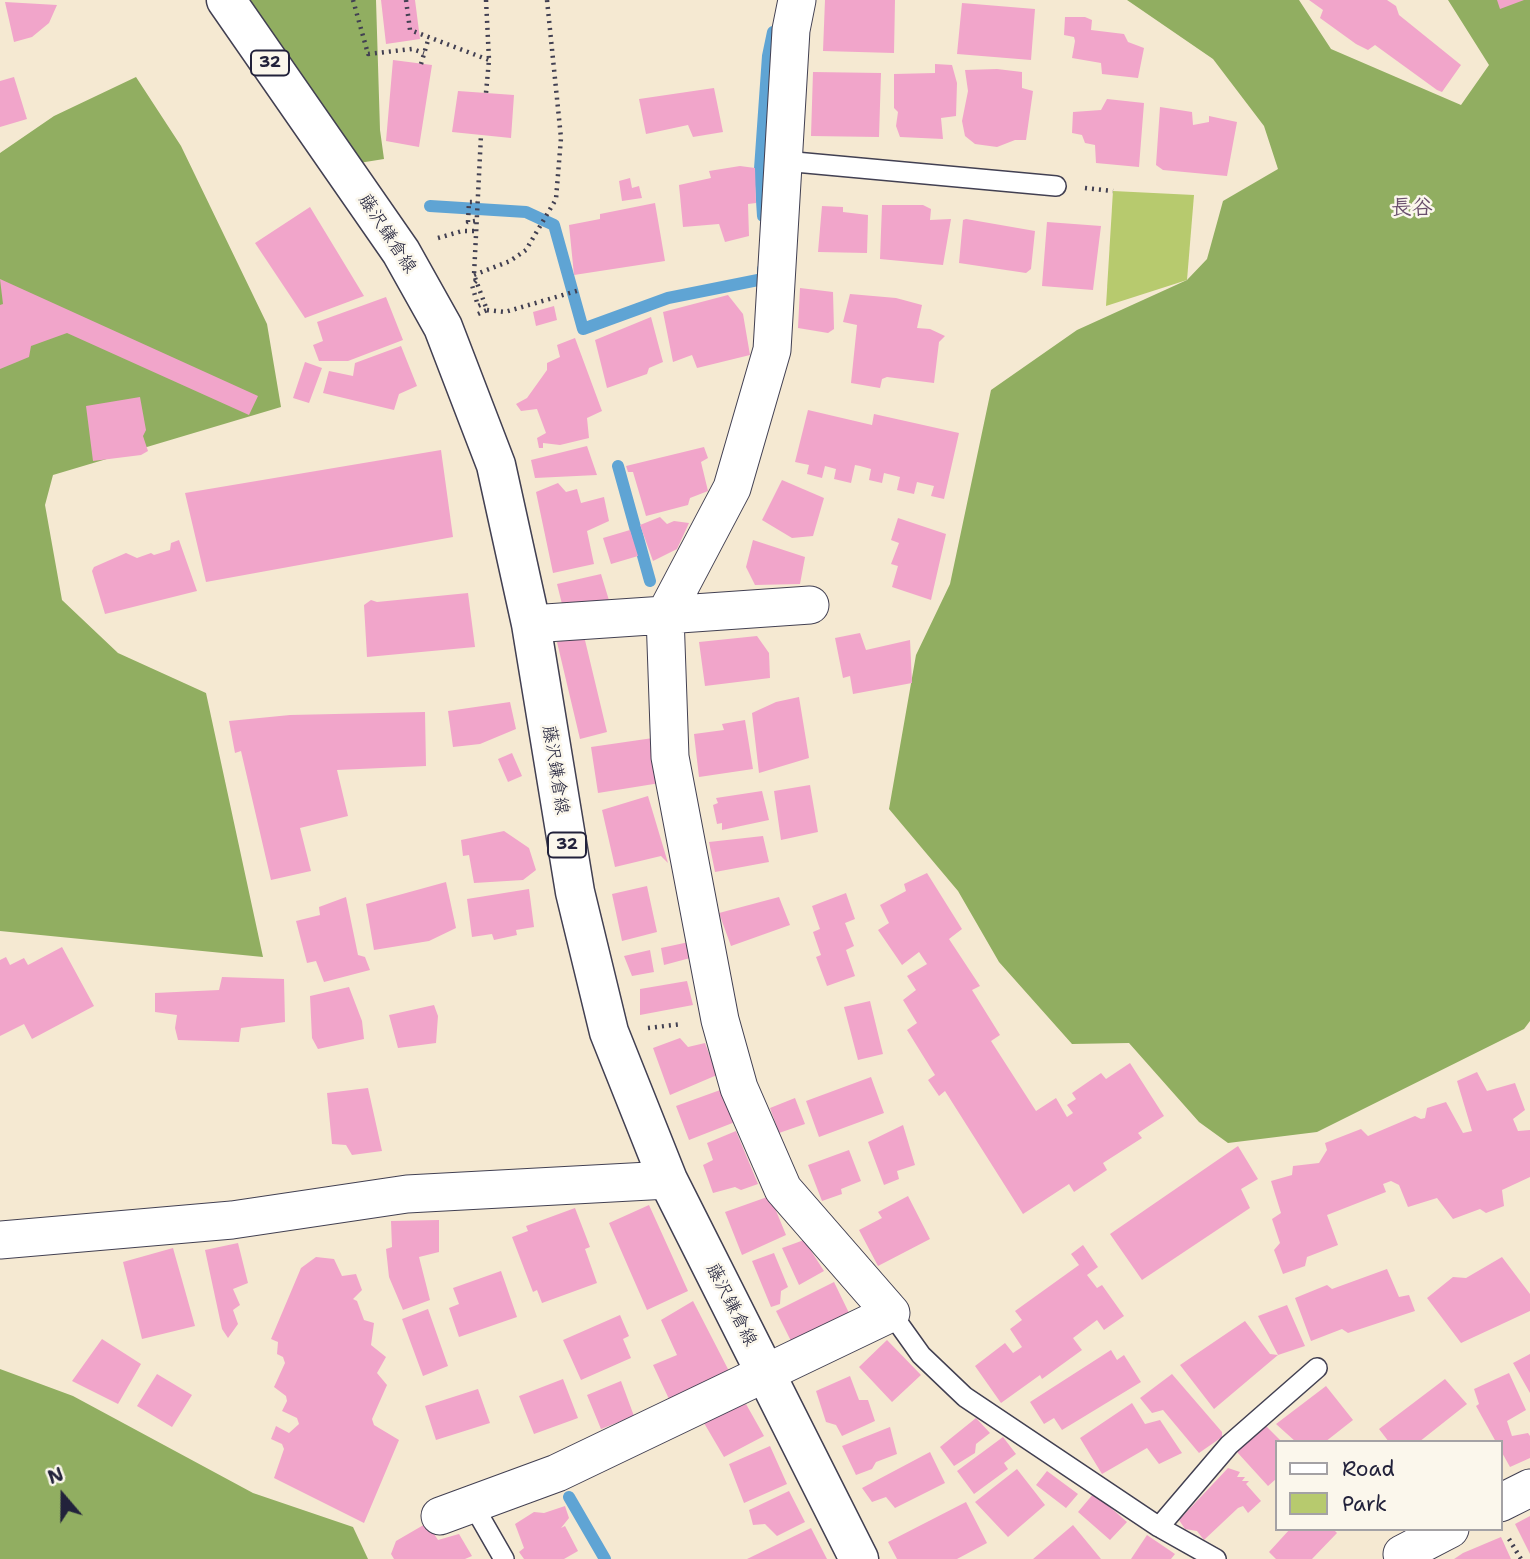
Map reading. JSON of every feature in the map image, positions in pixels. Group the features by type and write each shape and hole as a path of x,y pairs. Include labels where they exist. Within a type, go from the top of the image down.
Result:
{"main road":[{"name":"藤沢鎌倉線","path":"226,0 401,252 443,327 496,465 531,624 575,892 609,1032 668,1180 859,1559"}],"street":[{"path":"456,1511 557,1473 891,1312 783,1189 739,1088 720,1020 670,757 665,615 732,488 772,350 791,30 797,0"},
{"path":"531,624 810,605"},
{"path":"0,1240 232,1220 407,1194 668,1180"},
{"path":"1502,1502 1530,1488"},
{"path":"1402,1554 1446,1531"}],"lane":[{"path":"784,161 1056,186"},
{"path":"891,1312 921,1355 965,1397 1159,1527 1216,1559"},
{"path":"1159,1527 1228,1445 1317,1368"},
{"path":"456,1511 504,1559"}],"path":[{"path":"353,0 368,54 412,49 425,52"},
{"path":"412,0 406,0 410,30 489,60"},
{"path":"486,0 489,60 486,93"},
{"path":"481,135 475,218 475,278 485,303 478,306 472,285 475,278 526,250 551,211 560,179 561,138 547,0"},
{"path":"421,64 429,37"},
{"path":"475,218 468,222 469,202 477,202"},
{"path":"487,310 505,312 580,290"},
{"path":"609,1032 720,1020"}],"green space":[{"path":"242,0 376,0 380,130 384,159 359,163"},
{"path":"1127,0 1299,0 1331,49 1461,105 1489,65 1448,0 1530,0 1530,1021 1524,1029 1317,1132 1228,1143 1199,1122 1129,1043 1072,1044 999,962 958,891 889,809 916,655 950,584 991,390 1077,330 1187,280 1207,259 1223,201 1278,169 1264,126 1213,59"},
{"path":"136,77 181,146 267,324 281,407 53,475 45,505 62,600 118,653 206,693 263,957 0,931 0,153 54,116"},
{"path":"1113,191 1194,195 1187,280 1106,306"},
{"path":"0,1369 73,1396 253,1493 353,1527 368,1559 0,1559"}],"building":[{"path":"381,0 415,0 420,39 386,44"},
{"path":"825,0 895,0 894,53 823,51"},
{"path":"1309,0 1387,0 1396,6 1399,15 1461,65 1442,92 1437,90 1375,45 1368,50 1356,44 1320,18 1323,10"},
{"path":"1497,0 1524,0 1500,9"},
{"path":"5,2 57,5 49,23 32,37 14,42"},
{"path":"962,3 1035,9 1031,60 957,54"},
{"path":"1065,17 1085,17 1092,20 1091,30 1124,34 1128,42 1144,48 1138,78 1102,74 1101,63 1072,58 1075,41 1074,37 1064,35"},
{"path":"393,60 432,65 419,147 386,141"},
{"path":"935,64 952,65 957,83 956,116 941,118 943,139 900,137 896,126 898,112 894,108 894,74 935,73"},
{"path":"997,69 1022,72 1022,88 1033,91 1026,140 1015,140 997,147 975,144 965,136 962,121 968,91 965,70"},
{"path":"813,72 881,73 879,137 811,136"},
{"path":"14,77 27,119 0,127 0,81"},
{"path":"714,88 723,132 693,137 688,125 646,134 639,99"},
{"path":"458,91 514,95 511,138 452,132"},
{"path":"1107,99 1144,103 1139,167 1096,163 1095,145 1085,143 1082,135 1072,133 1073,112 1101,110"},
{"path":"1160,107 1192,112 1193,125 1209,122 1209,116 1237,122 1227,176 1163,170 1156,165"},
{"path":"740,166 755,168 756,203 748,204 749,236 725,242 719,224 683,227 679,185 711,178 709,171"},
{"path":"630,178 632,188 639,186 642,198 622,201 619,181"},
{"path":"655,203 665,261 574,275 569,225 600,219 600,214"},
{"path":"882,205 923,205 931,209 930,220 951,219 943,265 880,259"},
{"path":"822,206 843,207 843,212 868,215 867,253 818,252"},
{"path":"310,207 364,296 305,318 255,243"},
{"path":"963,220 1035,231 1031,269 1026,273 959,263"},
{"path":"1047,222 1101,226 1093,290 1042,286"},
{"path":"0,279 258,396 249,415 67,333 31,346 29,357 0,369 0,305 3,304"},
{"path":"800,288 833,292 834,329 828,333 798,328"},
{"path":"850,294 896,298 922,305 917,328 930,329 945,336 939,342 934,383 887,377 882,379 880,388 851,383 857,325 843,322"},
{"path":"728,295 743,314 750,355 697,368 692,355 673,362 663,312"},
{"path":"386,297 403,340 348,361 319,361 313,345 323,341 317,322"},
{"path":"554,306 557,320 536,326 533,312"},
{"path":"651,317 663,362 649,368 647,374 607,388 595,340"},
{"path":"575,338 602,411 587,418 589,438 560,445 543,443 543,448 539,448 537,438 546,433 537,409 521,411 516,404 527,398 547,370 547,363 560,357 557,345"},
{"path":"401,346 417,386 399,394 394,410 323,393 329,371 353,376 355,363"},
{"path":"305,362 322,368 309,403 293,398"},
{"path":"140,397 146,430 143,436 148,451 141,455 93,461 86,406"},
{"path":"808,410 872,425 874,414 959,433 944,499 931,496 934,486 917,482 914,494 897,490 900,477 884,473 882,483 869,480 871,469 855,465 851,483 834,479 836,469 825,466 822,478 807,474 809,465 795,462"},
{"path":"587,446 597,475 535,478 531,460"},
{"path":"704,447 708,458 701,462 708,491 690,498 688,505 646,516 633,472 628,472 626,466"},
{"path":"441,450 453,537 206,582 185,493"},
{"path":"782,480 824,498 813,536 792,538 762,520"},
{"path":"558,483 566,492 577,489 581,503 604,497 609,521 587,531 594,564 553,573 536,492"},
{"path":"660,517 667,524 674,521 689,523 677,549 653,561 640,525"},
{"path":"898,518 946,534 931,600 892,587 898,566 891,564 899,543 891,540"},
{"path":"630,530 638,556 611,564 603,538"},
{"path":"179,540 197,591 105,614 92,571 94,567 126,553 137,558 170,550 171,543"},
{"path":"753,540 805,557 800,584 755,585 746,567"},
{"path":"601,574 611,607 562,604 557,584"},
{"path":"468,593 475,647 367,657 364,605 371,600 377,602"},
{"path":"860,633 866,650 910,640 912,683 853,694 850,676 843,678 835,638"},
{"path":"584,636 607,732 580,739 557,642"},
{"path":"757,636 769,653 770,678 705,686 699,642"},
{"path":"799,697 809,758 759,773 752,713 776,702"},
{"path":"510,702 516,729 480,744 453,747 448,711"},
{"path":"425,712 426,766 337,770 348,816 300,828 311,871 271,880 241,751 235,753 229,721 290,715"},
{"path":"745,720 753,769 699,777 694,734 724,730 722,724"},
{"path":"653,738 660,783 598,793 591,747"},
{"path":"512,753 522,776 508,782 498,759"},
{"path":"810,785 818,832 781,840 774,791"},
{"path":"762,791 769,820 722,830 722,823 717,824 713,805 718,803 716,798"},
{"path":"648,796 668,863 661,856 615,867 602,810"},
{"path":"504,831 529,848 536,870 523,880 474,883 469,855 463,856 461,840"},
{"path":"763,836 769,862 715,872 709,842"},
{"path":"927,873 962,929 949,939 980,986 972,990 1000,1035 991,1041 1036,1111 1056,1098 1067,1117 1073,1113 1067,1105 1076,1099 1072,1093 1101,1073 1106,1079 1130,1063 1164,1116 1138,1133 1142,1138 1103,1163 1107,1170 1074,1192 1069,1184 1023,1214 945,1091 939,1096 928,1080 935,1075 907,1030 917,1023 903,1000 916,990 907,976 927,964 919,952 902,965 878,930 889,923 880,905 906,891 904,884"},
{"path":"446,882 456,928 429,941 374,950 366,904"},
{"path":"647,886 657,932 622,941 612,894"},
{"path":"529,889 534,927 516,930 517,935 494,940 492,934 472,937 467,899"},
{"path":"846,893 855,919 845,923 854,946 846,950 855,976 827,986 816,957 821,955 813,932 820,929 812,906"},
{"path":"346,897 358,955 365,957 370,970 324,982 316,961 307,963 296,921 320,915 319,907"},
{"path":"779,897 790,925 731,946 719,913"},
{"path":"689,942 694,957 664,965 661,948"},
{"path":"62,947 94,1006 32,1039 24,1024 0,1036 0,960 6,957 10,965 24,958 28,965"},
{"path":"650,950 654,972 632,976 624,956"},
{"path":"222,977 284,979 285,1022 241,1028 239,1042 178,1040 175,1028 177,1015 155,1012 155,993 219,990"},
{"path":"687,981 693,1005 640,1015 640,989"},
{"path":"349,987 362,1021 364,1039 318,1049 312,1038 310,996"},
{"path":"870,1001 883,1054 858,1060 844,1007"},
{"path":"434,1005 438,1016 436,1043 398,1048 389,1015"},
{"path":"680,1038 688,1047 705,1043 717,1075 670,1095 653,1048"},
{"path":"1477,1072 1487,1091 1515,1083 1525,1110 1513,1119 1518,1131 1530,1130 1530,1177 1502,1190 1504,1206 1486,1213 1480,1209 1453,1219 1437,1198 1408,1207 1399,1185 1391,1181 1383,1184 1386,1192 1327,1215 1338,1245 1307,1257 1305,1266 1283,1274 1274,1250 1280,1243 1272,1219 1281,1213 1271,1181 1292,1175 1293,1166 1319,1163 1327,1150 1325,1143 1361,1129 1368,1136 1415,1116 1425,1118 1427,1108 1446,1102 1463,1133 1472,1131 1457,1081"},
{"path":"871,1077 884,1113 819,1137 806,1101"},
{"path":"368,1088 382,1151 352,1155 346,1145 332,1144 327,1093"},
{"path":"723,1089 735,1122 689,1140 676,1106"},
{"path":"795,1098 805,1124 779,1133 770,1108"},
{"path":"903,1125 915,1165 897,1171 899,1179 884,1185 868,1142"},
{"path":"736,1131 758,1184 741,1190 735,1187 713,1193 703,1165 713,1160 707,1143"},
{"path":"1238,1146 1258,1179 1241,1189 1250,1208 1142,1280 1110,1234"},
{"path":"849,1150 861,1181 841,1189 842,1194 822,1201 808,1165"},
{"path":"770,1196 786,1235 742,1255 725,1212"},
{"path":"908,1196 930,1239 878,1266 859,1230 882,1218 878,1212"},
{"path":"649,1205 688,1291 647,1310 609,1223"},
{"path":"575,1208 590,1247 585,1249 597,1283 542,1303 537,1290 533,1292 512,1237 528,1231 526,1226"},
{"path":"439,1220 439,1252 419,1257 430,1300 403,1310 389,1277 386,1249 392,1247 391,1221"},
{"path":"804,1240 824,1271 799,1285 782,1248"},
{"path":"238,1243 248,1283 233,1289 240,1305 233,1310 238,1324 228,1338 222,1329 205,1250"},
{"path":"1083,1245 1098,1267 1087,1275 1097,1288 1102,1285 1124,1316 1104,1330 1097,1320 1073,1338 1082,1350 1042,1379 1040,1375 1001,1403 975,1366 1005,1343 1013,1353 1022,1347 1010,1329 1022,1320 1015,1311 1079,1265 1071,1254"},
{"path":"173,1248 195,1326 142,1339 123,1262"},
{"path":"774,1253 788,1287 781,1291 780,1304 771,1307 752,1261"},
{"path":"316,1257 334,1259 342,1276 356,1274 362,1290 353,1299 357,1301 364,1320 374,1323 371,1345 386,1357 377,1373 387,1385 372,1419 374,1425 399,1440 364,1523 274,1478 284,1449 282,1444 271,1439 276,1426 289,1433 299,1424 297,1418 282,1411 287,1401 286,1396 274,1387 285,1363 283,1357 277,1354 278,1342 271,1339 301,1268"},
{"path":"1502,1257 1530,1294 1530,1311 1461,1343 1427,1298 1453,1277 1466,1278"},
{"path":"1387,1269 1399,1297 1409,1295 1415,1311 1348,1333 1342,1329 1311,1341 1295,1298 1327,1285 1332,1289"},
{"path":"501,1271 517,1317 459,1337 449,1308 459,1304 453,1288"},
{"path":"834,1282 850,1315 794,1347 776,1311"},
{"path":"693,1301 729,1371 669,1399 653,1365 677,1355 661,1320"},
{"path":"1287,1305 1305,1346 1278,1355 1258,1316"},
{"path":"428,1309 448,1366 423,1376 402,1319"},
{"path":"620,1315 629,1336 623,1339 631,1358 581,1380 563,1340"},
{"path":"1245,1321 1270,1354 1278,1355 1214,1409 1180,1365"},
{"path":"102,1339 141,1364 118,1404 72,1381"},
{"path":"887,1340 921,1375 892,1402 859,1367"},
{"path":"1111,1350 1117,1360 1124,1355 1141,1382 1062,1430 1054,1418 1044,1424 1030,1402"},
{"path":"1530,1354 1530,1393 1513,1363"},
{"path":"1509,1373 1526,1410 1507,1421 1512,1436 1528,1433 1530,1436 1530,1458 1510,1467 1502,1453 1502,1440 1495,1440 1476,1406 1479,1404 1474,1389"},
{"path":"157,1374 192,1395 172,1427 137,1406"},
{"path":"1172,1374 1222,1432 1222,1437 1199,1453 1163,1410 1152,1413 1140,1398"},
{"path":"850,1376 859,1400 868,1400 875,1421 842,1436 836,1425 826,1422 816,1391"},
{"path":"563,1379 578,1418 534,1434 519,1396"},
{"path":"1445,1379 1467,1404 1422,1440 1387,1440 1379,1429"},
{"path":"621,1381 634,1416 601,1429 587,1395"},
{"path":"1326,1386 1353,1420 1328,1440 1294,1440 1276,1424"},
{"path":"478,1389 490,1423 436,1440 425,1406"},
{"path":"1132,1403 1145,1424 1160,1420 1182,1453 1159,1464 1147,1448 1102,1474 1080,1438"},
{"path":"746,1404 764,1436 724,1457 704,1423 714,1415"},
{"path":"976,1418 990,1433 976,1444 975,1453 954,1466 940,1447"},
{"path":"1264,1424 1280,1440 1274,1440 1274,1481 1268,1486 1237,1452"},
{"path":"890,1427 897,1454 876,1462 872,1469 856,1475 842,1446"},
{"path":"1003,1437 1016,1454 1004,1463 1008,1469 974,1494 957,1471"},
{"path":"770,1446 787,1484 744,1503 729,1464"},
{"path":"930,1452 945,1483 895,1508 886,1497 872,1502 862,1488"},
{"path":"1228,1468 1240,1472 1237,1477 1245,1477 1242,1481 1249,1481 1246,1484 1261,1501 1248,1513 1243,1506 1238,1508 1204,1540 1197,1531 1185,1529 1179,1520"},
{"path":"1017,1469 1045,1505 1008,1537 975,1502"},
{"path":"1047,1471 1078,1494 1066,1508 1036,1485"},
{"path":"789,1491 805,1522 777,1536 765,1524 753,1525 749,1510"},
{"path":"1094,1493 1127,1522 1110,1540 1078,1512"},
{"path":"966,1502 987,1543 957,1559 897,1559 888,1542"},
{"path":"565,1506 569,1518 561,1528 565,1526 578,1551 564,1559 524,1559 519,1552 524,1548 515,1524 534,1512 544,1513"},
{"path":"1530,1516 1530,1554 1515,1524"},
{"path":"427,1523 438,1540 459,1534 472,1556 465,1559 394,1559 391,1554 396,1541"},
{"path":"1073,1525 1101,1559 1033,1559"},
{"path":"811,1528 827,1559 747,1559"},
{"path":"1288,1531 1337,1533 1312,1559 1276,1559 1269,1552"},
{"path":"1147,1535 1175,1554 1171,1559 1131,1559"},
{"path":"1501,1537 1511,1559 1454,1559 1463,1553"}],"waterway":[{"path":"763,216 760,169 768,56 773,32"},
{"path":"430,206 526,212 554,225 583,329 668,298 763,279 763,269"},
{"path":"618,466 650,581"},
{"path":"569,1497 605,1559"}],"district":[{"name":"長谷","path":"1412,209"}]}
